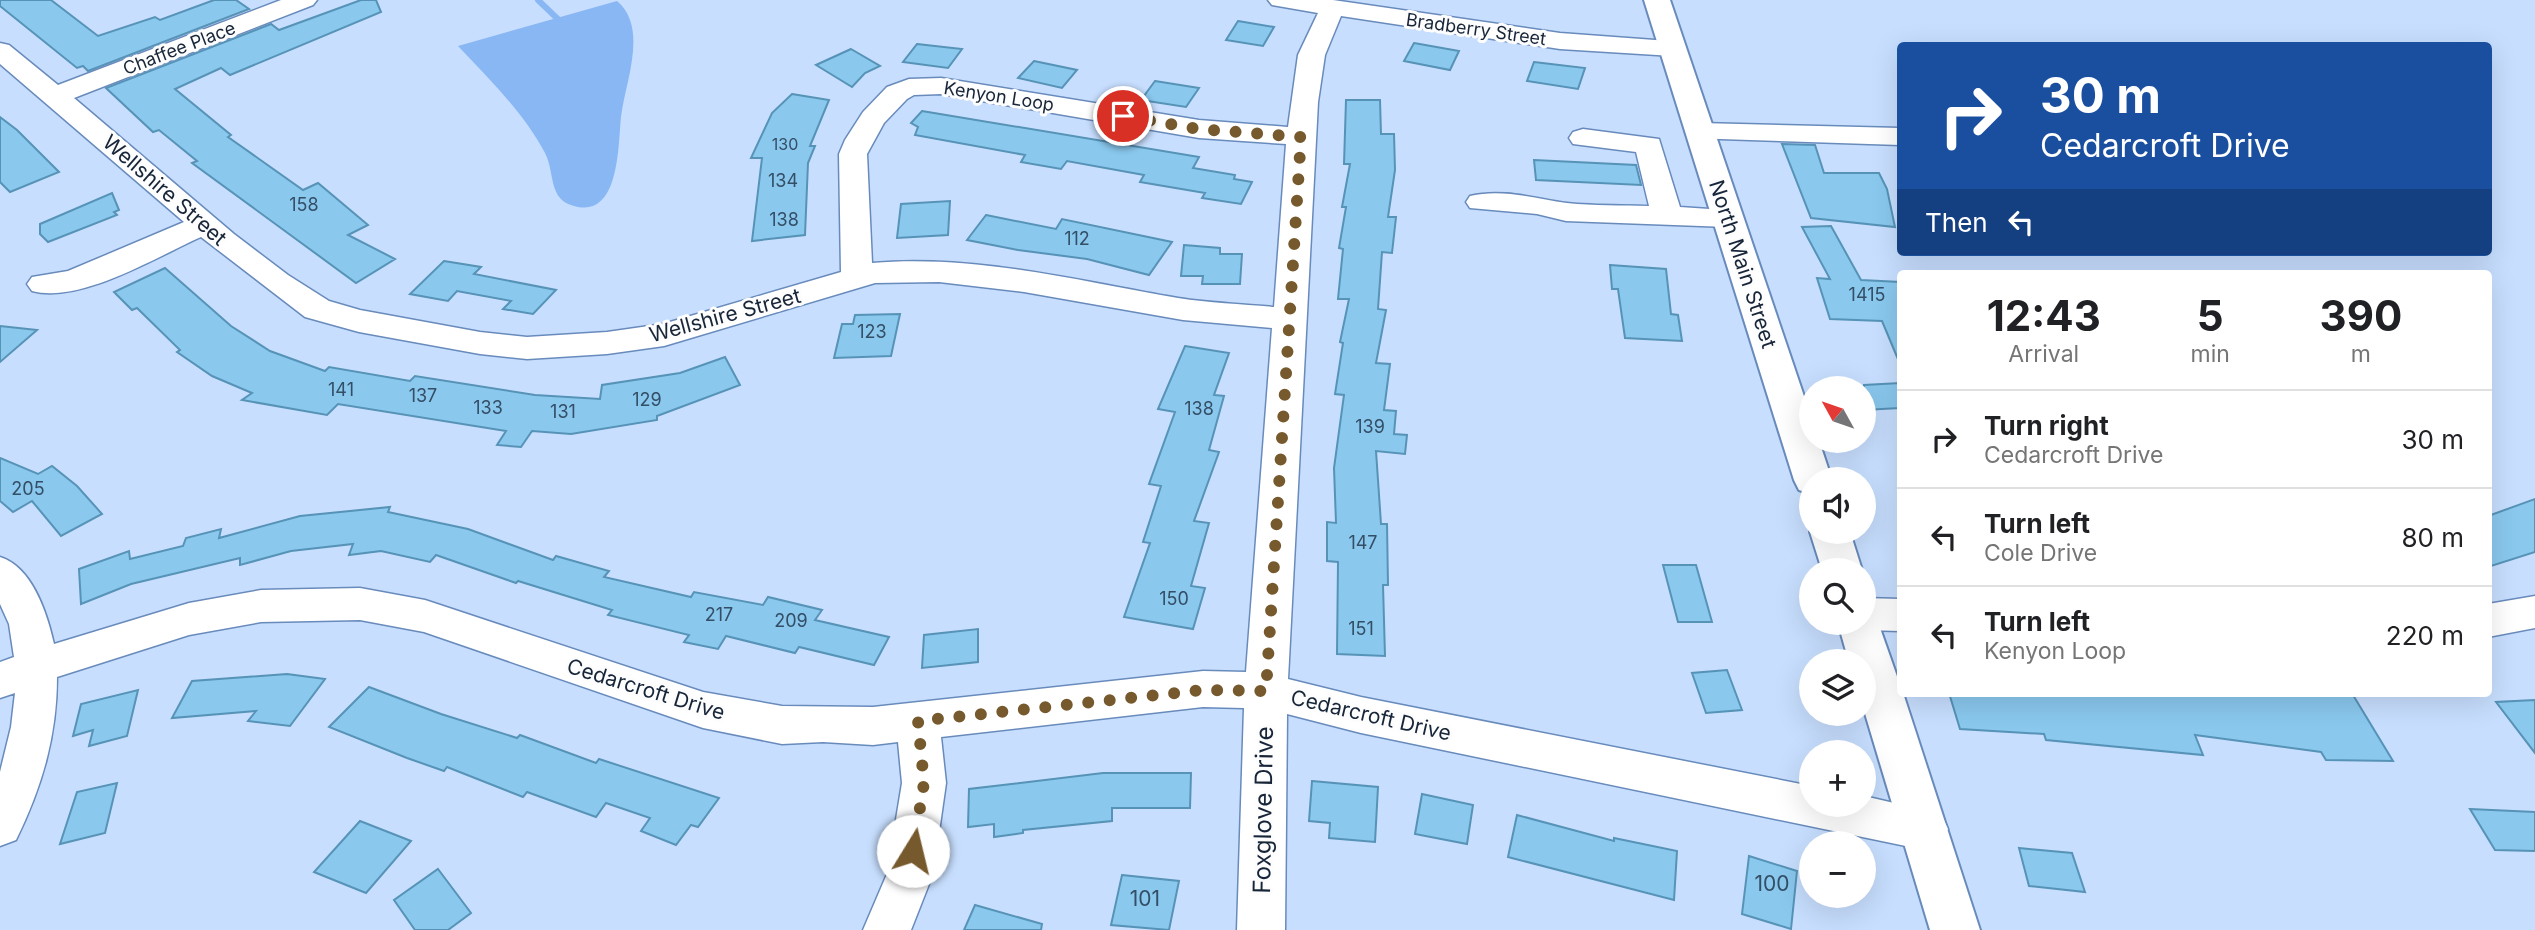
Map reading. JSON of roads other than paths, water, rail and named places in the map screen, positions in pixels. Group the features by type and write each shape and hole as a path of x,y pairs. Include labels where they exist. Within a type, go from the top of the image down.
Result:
{"main road":[{"name":"North Main Street","path":"1657,0 1809,467"},
{"path":"1863,635 1955,930"}],"street":[{"name":"Chaffee Place","path":"54,96 304,0"},
{"name":"Bradberry Street","path":"1280,0 1560,41 1673,48"},
{"name":"Foxglove Drive","path":"1261,930 1266,691 1301,137 1310,55 1316,34 1333,9"},
{"name":"Wellshire Street","path":"0,51 205,224 277,282 317,309 428,334 527,348 607,343 664,335 874,273 939,272 1024,282 1182,309 1289,319"},
{"name":"Kenyon Loop","path":"857,278 853,154 873,118 897,93 909,87 941,86 1199,129 1301,137"},
{"path":"1700,132 1897,137"},
{"path":"1583,138 1648,145 1667,216"},
{"path":"1481,202 1537,205 1566,212 1728,218"},
{"path":"43,284 74,281 205,224"},
{"path":"0,572 29,622 18,674 31,741 11,805 0,825"},
{"name":"Cedarcroft Drive","path":"18,674 152,629 225,612 296,603 360,604 425,616 703,710 782,725 823,723 873,726 1203,690 1266,691 1361,715 1924,830"},
{"path":"2492,620 2535,612"},
{"path":"1876,614 1897,615"},
{"path":"887,930 910,874 924,783 918,721"}],"water":[{"path":"617,1 627,12 633,40 614,177 600,202 589,207 574,206 566,203 556,192 548,160 527,124 506,97 458,46"}],"waterway":[{"path":"538,0 562,23"}]}
